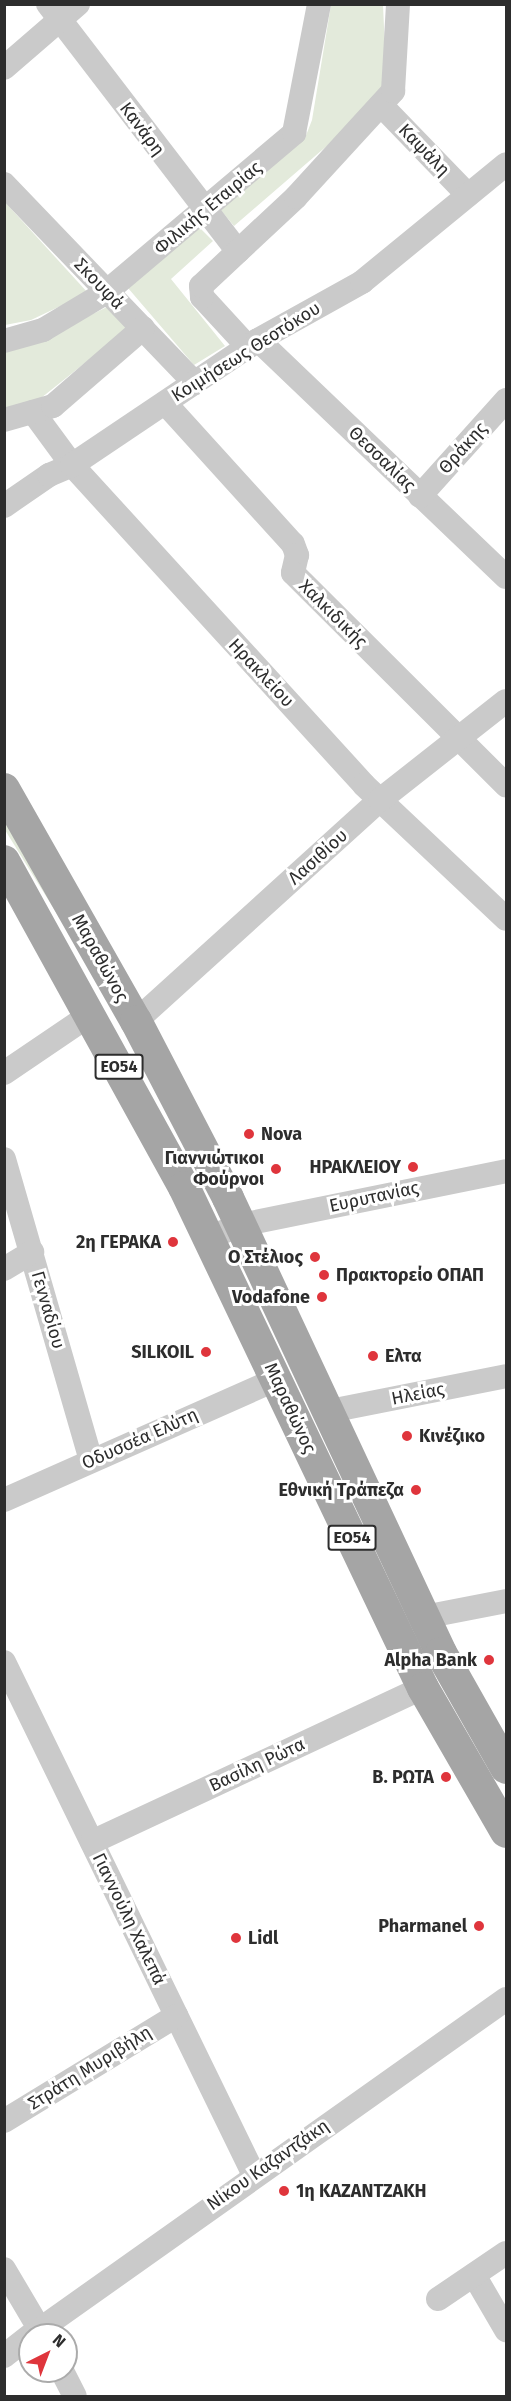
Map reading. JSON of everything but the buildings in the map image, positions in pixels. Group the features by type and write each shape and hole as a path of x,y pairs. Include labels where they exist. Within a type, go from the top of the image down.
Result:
{"main road":[{"name":"Μαραθώνος","path":"4,789 136,1021 242,1225 424,1617 507,1768"},
{"name":"Μαραθώνος","path":"4,861 91,1014 208,1238 423,1688 507,1832"}],"street":[{"name":"Φιλικής Εταιρίας","path":"4,341 43,330 105,293 205,211 294,133 319,4"},
{"path":"238,252 296,197 393,91 398,4"},
{"name":"Κανάρη","path":"62,10 205,211 238,252"},
{"path":"4,68 62,10"},
{"name":"Καψάλη","path":"381,105 468,195"},
{"name":"Κοιμήσεως Θεοτόκου","path":"4,506 49,475 72,465 253,343 362,282 507,164"},
{"name":"Σκουφά","path":"4,184 105,293 143,328 195,383"},
{"name":"Θεσσαλίας","path":"238,252 204,283 200,292 507,577"},
{"path":"4,420 53,406 143,328"},
{"name":"Θράκης","path":"420,496 507,400"},
{"name":"Χαλκιδικής","path":"165,403 293,544 297,555 293,573 507,785"},
{"name":"Ηρακλείου","path":"33,412 72,465 380,800 507,919"},
{"name":"Λασιθίου","path":"136,1021 380,800 507,701"},
{"path":"4,1073 91,1014"},
{"name":"Γενναδίου","path":"4,1159 92,1461"},
{"name":"Ευρυτανίας","path":"242,1225 507,1171"},
{"path":"208,1238 242,1225"},
{"path":"4,1269 32,1252"},
{"name":"Ηλείας","path":"330,1411 507,1376"},
{"name":"Οδυσσέα Ελύτη","path":"4,1500 277,1379"},
{"path":"424,1617 507,1601"},
{"name":"Γιαννούλη Χαλεπά","path":"4,1662 11,1692 92,1842 254,2175"},
{"name":"Βασίλη Ρώτα","path":"92,1842 423,1688"},
{"name":"Νίκου Καζαντζάκη","path":"51,2323 254,2175 507,1999"},
{"name":"Στράτη Μυριβήλη","path":"4,2121 176,2016"},
{"path":"438,2299 507,2253"},
{"path":"4,2269 31,2323"},
{"path":"474,2275 507,2330"},
{"name":"Νίκου Καζαντζάκη","path":"4,2356 18,2346"},
{"path":"68,2383 75,2397"}],"green space":[{"path":"331,5 383,5 387,94 234,226 220,209 305,138 312,120"},
{"path":"4,201 88,293 31,320 5,325"},
{"path":"199,227 213,241 171,279 225,346 194,365 128,288"},
{"path":"111,305 130,327 41,398 5,408 5,350 46,337"},
{"path":"4,819 62,922 5,830"}],"place":[{"name":"Nova","path":"249,1134"},
{"name":"ΗΡΑΚΛΕΙΟΥ","path":"413,1167"},
{"name":"Γιαννιώτικοι Φούρνοι","path":"276,1169"},
{"name":"2η ΓΕΡΑΚΑ","path":"173,1242"},
{"name":"Ο Στέλιος","path":"315,1257"},
{"name":"Πρακτορείο ΟΠΑΠ","path":"324,1275"},
{"name":"Vodafone","path":"322,1297"},
{"name":"SILKOIL","path":"206,1352"},
{"name":"Ελτα","path":"373,1356"},
{"name":"Κινέζικο","path":"407,1436"},
{"name":"Εθνική Τράπεζα","path":"416,1490"},
{"name":"Alpha Bank","path":"489,1660"},
{"name":"Β. ΡΩΤΑ","path":"446,1777"},
{"name":"Pharmanel","path":"479,1926"},
{"name":"Lidl","path":"236,1938"},
{"name":"1η ΚΑΖΑΝΤΖΑΚΗ","path":"284,2191"}]}
